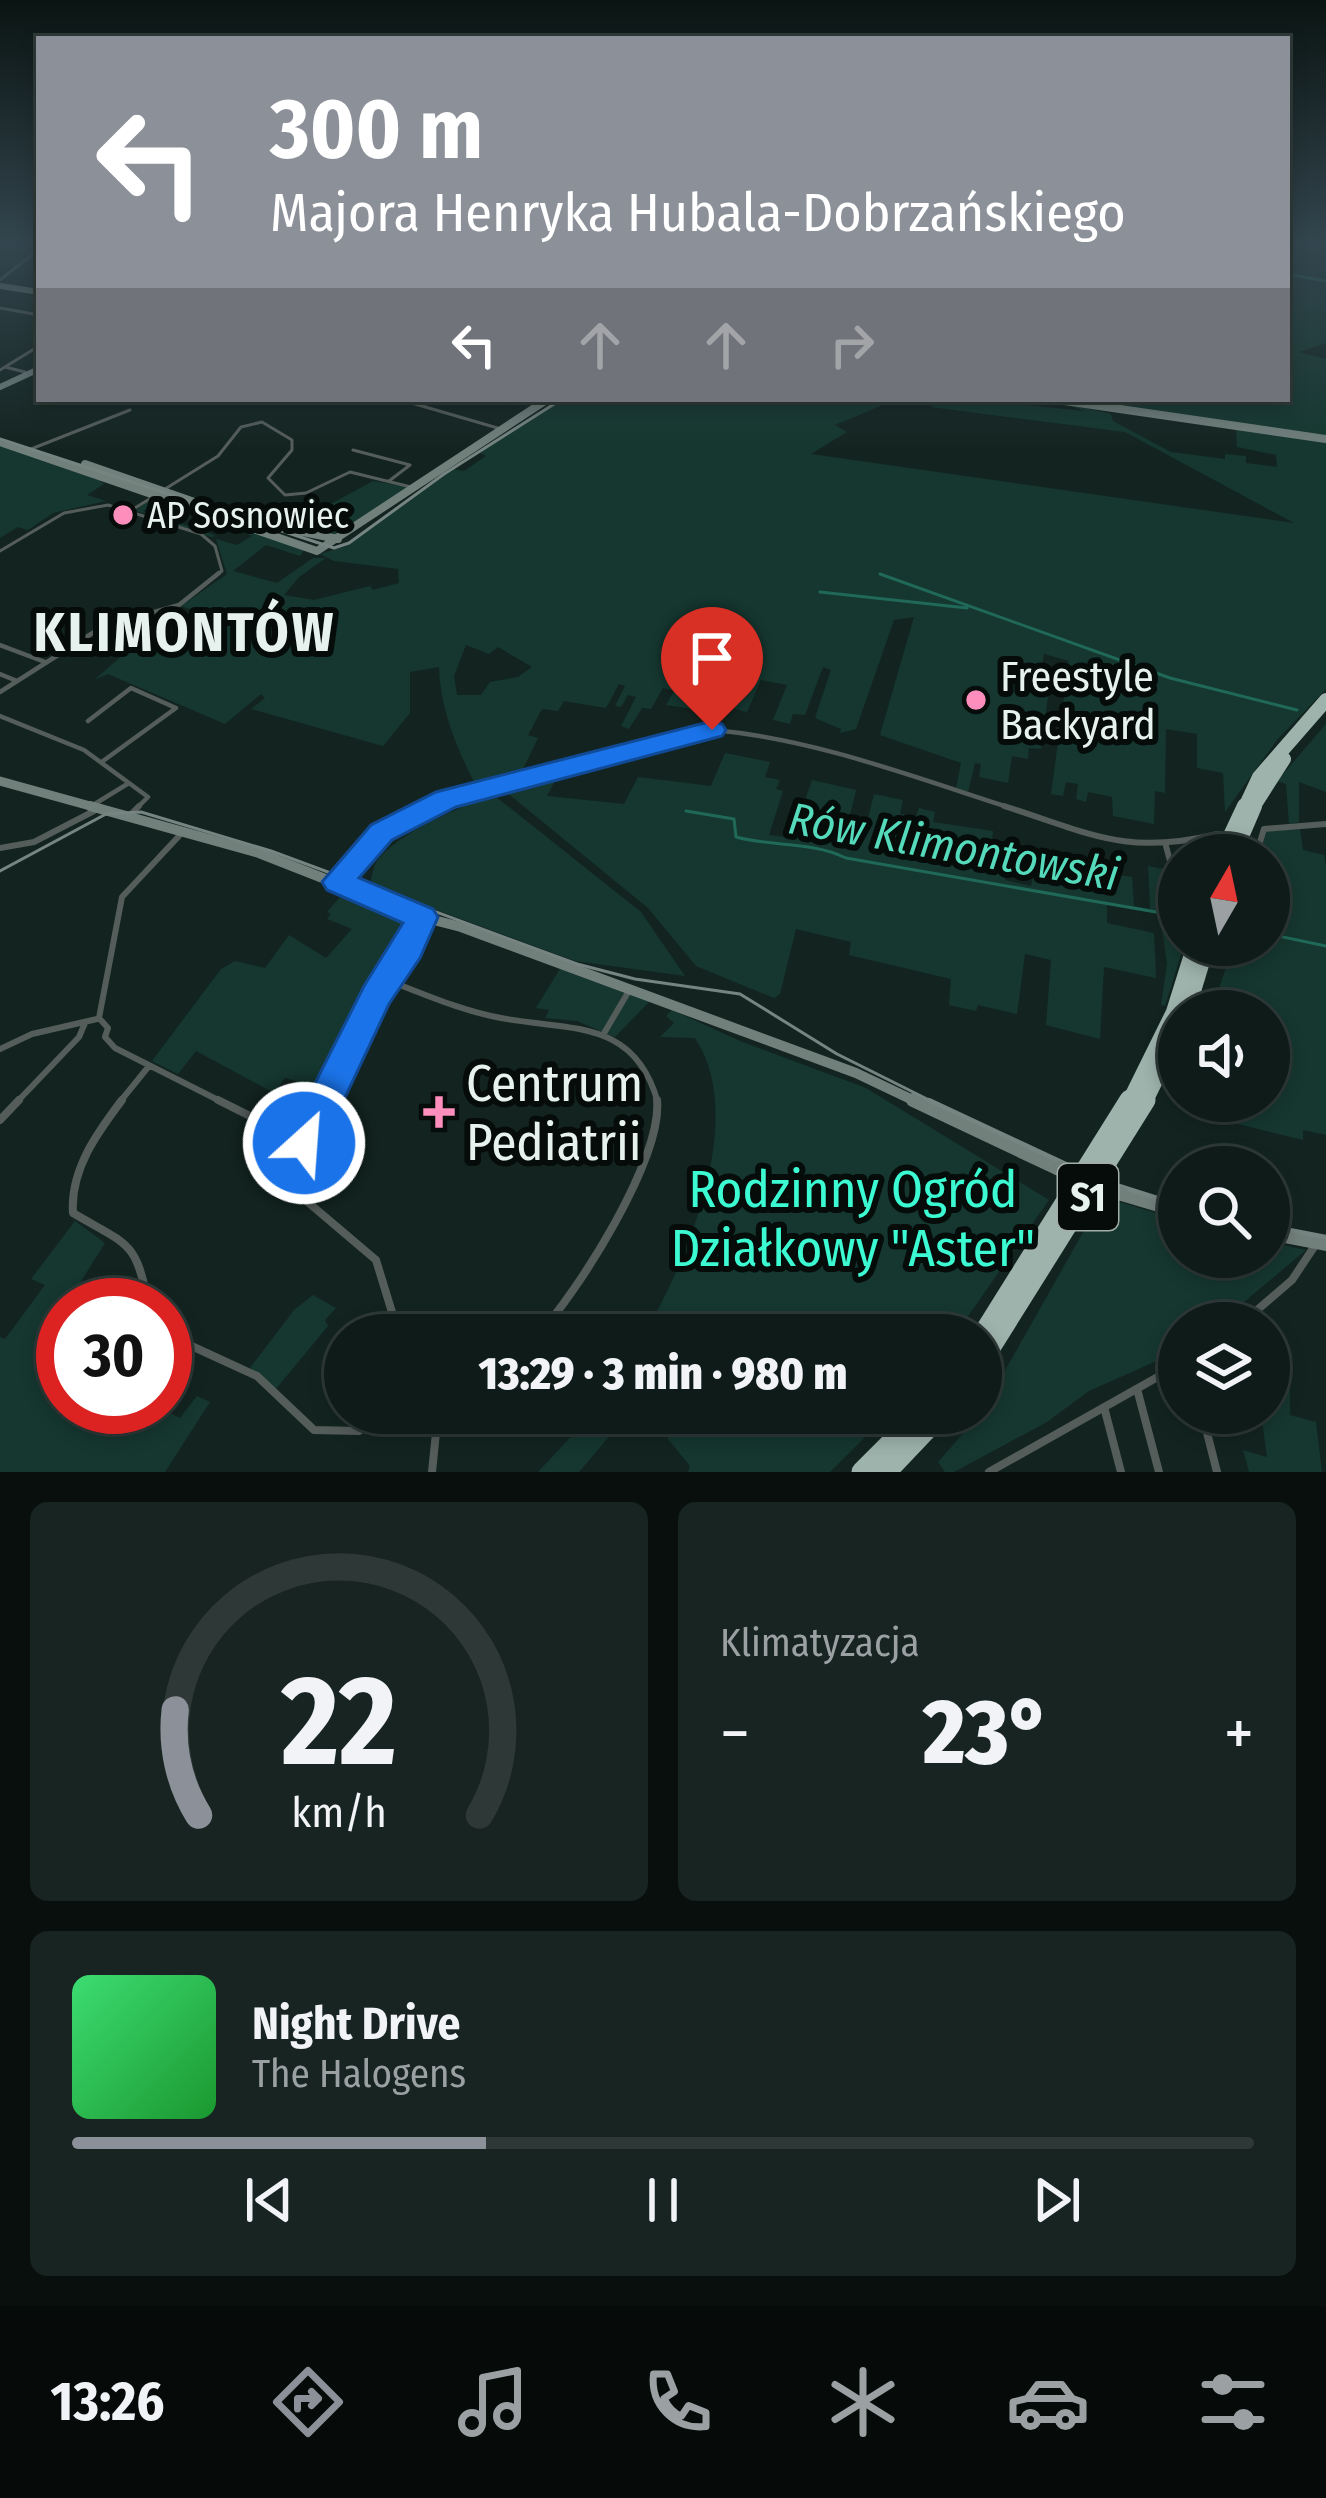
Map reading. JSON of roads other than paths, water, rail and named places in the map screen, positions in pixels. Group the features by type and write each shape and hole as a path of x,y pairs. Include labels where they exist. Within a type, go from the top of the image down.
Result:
{"highway":[{"path":"1232,834 1259,776 1326,700"},
{"path":"1242,834 1263,788 1326,713"},
{"name":"S1","path":"996,1314 1146,1075 1166,1036 1189,966"},
{"name":"S1","path":"1002,1329 1135,1121 1158,1074"},
{"path":"862,1472 900,1434"},
{"path":"886,1472 922,1434"}],"street":[{"path":"3,368 36,348"},
{"path":"3,368 26,372"},
{"path":"0,385 36,368"},
{"path":"0,385 36,368"},
{"path":"408,402 501,429"},
{"path":"0,439 159,492 312,551 341,539 543,402"},
{"path":"1063,402 1326,439"},
{"path":"30,449 130,410"},
{"path":"130,511 220,458 241,427 257,421 276,425 292,440 292,450 268,480 286,494 310,494 347,472 415,488"},
{"path":"353,450 409,464 389,481"},
{"path":"0,692 102,627 178,604 221,573 211,540 108,505 79,508 1,550"},
{"path":"0,645 45,662"},
{"path":"0,674 17,681"},
{"path":"88,721 131,688 176,708 103,761"},
{"path":"0,716 103,761 148,797 130,814"},
{"path":"338,882 382,833 428,806 712,730 759,734 866,762 1110,841 1158,845"},
{"path":"0,781 184,830 338,882 422,917 455,924 856,1073 1057,1168 1158,1205"},
{"path":"0,848 42,838 129,782"},
{"path":"1263,834 1264,830 1326,824"},
{"path":"99,1018 122,897 184,830"},
{"path":"393,1314 376,1260 290,1187 289,1175 422,917"},
{"path":"386,980 496,1017 568,1022 603,1035 632,1055 647,1076 658,1109 658,1134 650,1162 555,1314"},
{"path":"603,1035 630,989"},
{"path":"0,1049 32,1034 99,1018"},
{"path":"99,1018 108,1028 105,1037 111,1045 304,1143"},
{"path":"0,1120 79,1037 85,1022"},
{"path":"144,1278 131,1247 73,1213 70,1204 80,1163 149,1066"},
{"path":"1266,1302 1292,1280 1320,1243 1290,1237"},
{"path":"192,1345 256,1376 314,1430 324,1430"},
{"path":"989,1472 1158,1377"},
{"path":"1137,1389 1159,1472"},
{"path":"1104,1407 1121,1472"},
{"path":"432,1472 436,1434"},
{"path":"1207,1434 1217,1472"}],"waterway":[{"path":"880,574 1170,678 1297,710"},
{"path":"820,592 967,608"},
{"name":"Rów Klimontowski","path":"686,811 734,819 736,837 1156,912"},
{"name":"Rów Klimontowski","path":"1290,938 1326,946"}],"tram line":[{"path":"0,439 334,548 349,543 444,474 557,402"},
{"path":"0,871 106,814 141,812 271,851 577,964 635,979 740,994 837,1054 929,1100"},
{"path":"929,1100 1100,1180 1158,1198"},
{"path":"929,1100 935,1103"},
{"path":"1290,1230 1326,1237"}],"place":[{"name":"AP Sosnowiec","path":"123,515"},
{"name":"Freestyle Backyard","path":"976,700"},
{"name":"Centrum Pediatrii","path":"439,1112"}],"district":[{"name":"KLIMONTÓW","path":"185,632"}],"park label":[{"name":"Rodzinny Ogród Działkowy \"Aster\"","path":"853,1218"}]}
